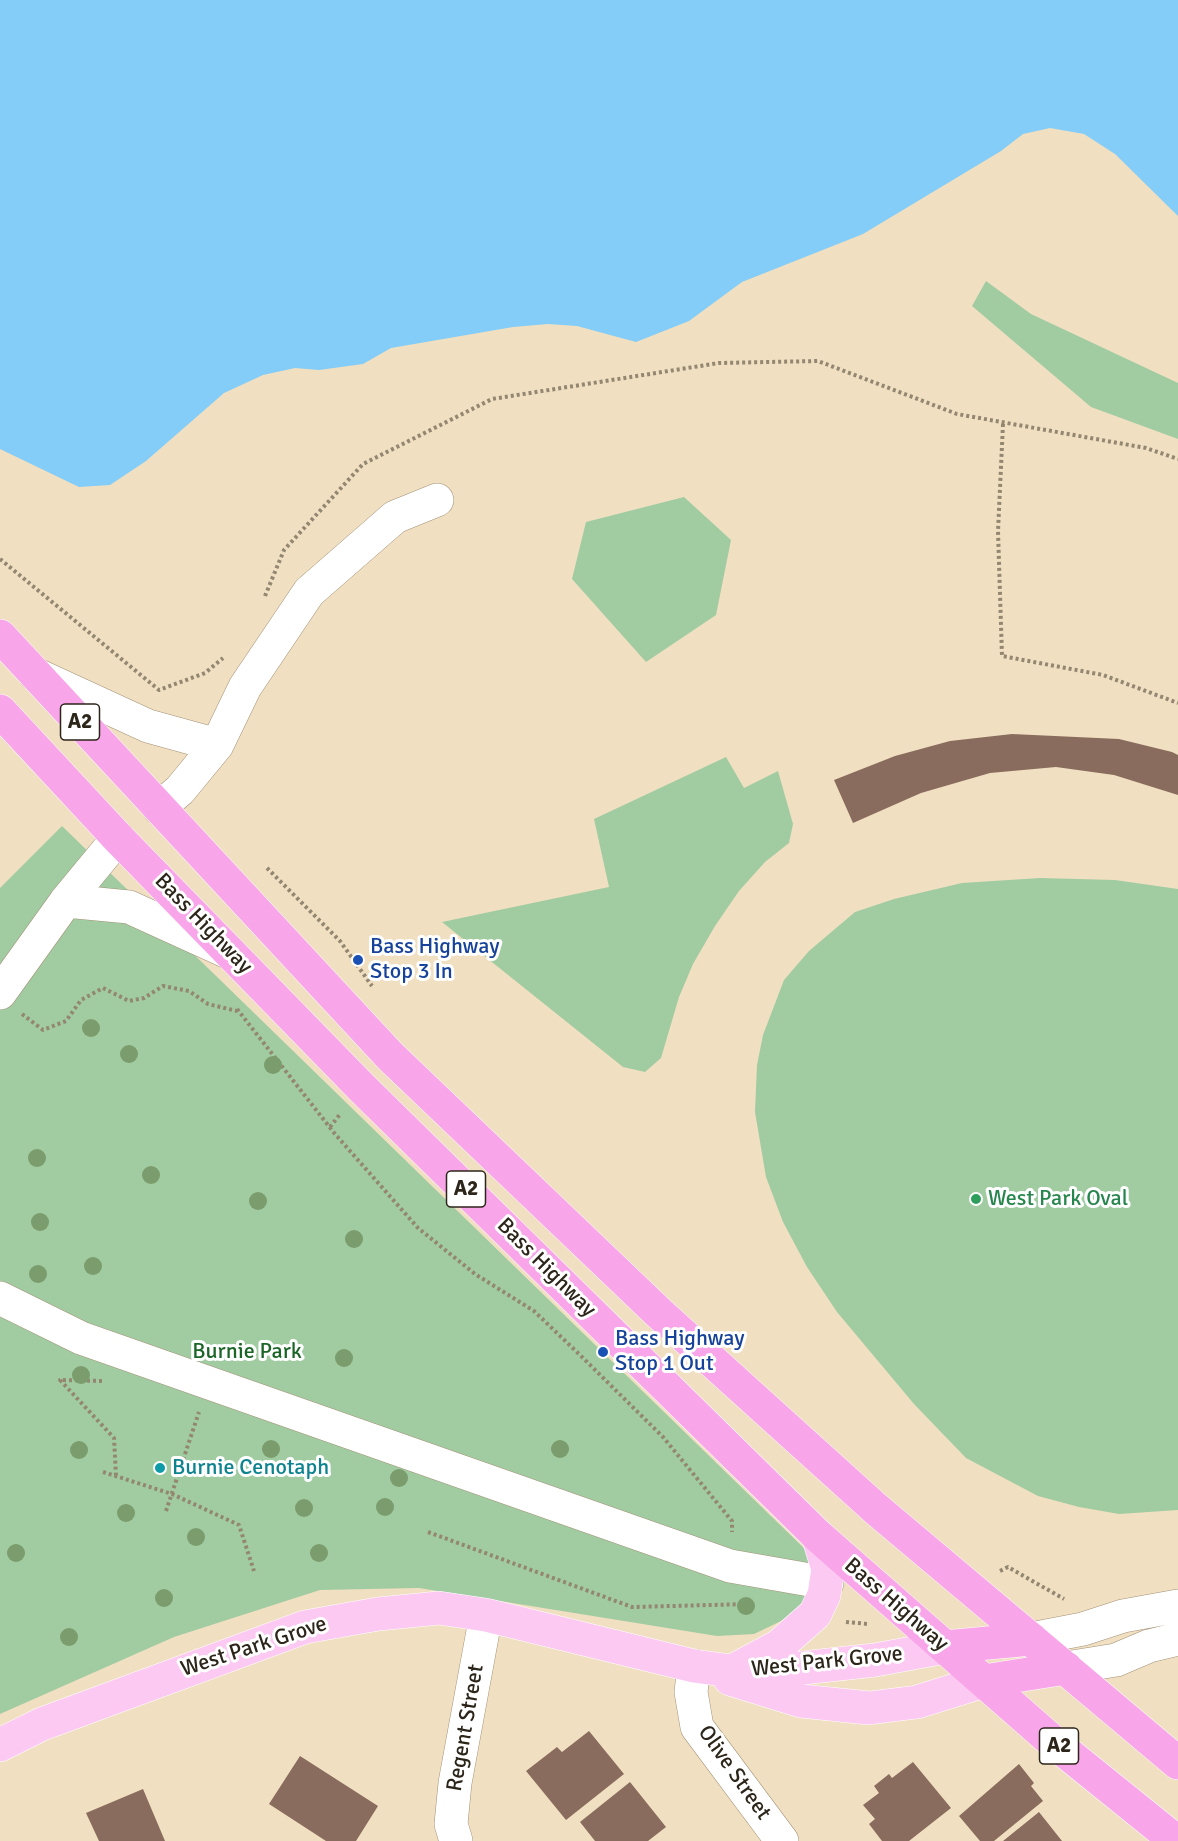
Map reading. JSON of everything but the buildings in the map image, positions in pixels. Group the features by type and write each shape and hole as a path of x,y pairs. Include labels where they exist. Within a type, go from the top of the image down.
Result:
{"highway":[{"name":"Bass Highway","path":"0,636 390,1056 626,1281 876,1509 1178,1763"},
{"name":"Bass Highway","path":"0,711 118,838 362,1088 818,1536 1052,1741 1176,1841"},
{"path":"118,838 159,808"},
{"name":"West Park Grove","path":"945,1647 1031,1639"},
{"path":"984,1681 1066,1668"}],"main road":[{"path":"731,1671 761,1658 797,1631 815,1614 827,1583 826,1558 818,1536"},
{"name":"West Park Grove","path":"0,1745 42,1724 305,1627 343,1618 439,1608 486,1615 694,1666 801,1701 869,1708 917,1702 984,1681"},
{"name":"West Park Grove","path":"694,1666 731,1671 829,1665 945,1647"}],"street":[{"path":"159,808 180,790 217,745 245,687 309,592 395,517 437,500"},
{"path":"35,674 148,726 217,745"},
{"path":"9,1002 66,901 118,838"},
{"path":"66,901 129,907 232,954"},
{"path":"0,1298 81,1338 730,1566 827,1583"},
{"path":"1031,1639 1083,1629 1123,1616 1178,1606"},
{"name":"Regent Street","path":"456,1841 451,1824 455,1783 486,1615"},
{"path":"1066,1668 1116,1660 1149,1646 1178,1639"},
{"name":"Olive Street","path":"694,1666 691,1692 697,1727 782,1841"}],"path":[{"path":"261,605 284,550 363,464 492,399 719,363 818,361 957,414 1146,448 1178,459"},
{"path":"1004,424 998,531 1002,656 1103,675 1178,704"},
{"path":"0,559 159,690 205,673 230,652"},
{"path":"232,954 237,1011 335,1134 418,1228 475,1274 534,1311 663,1437 732,1521 730,1566"},
{"path":"9,1002 43,1030 66,1021 81,1000 103,988 129,1001 144,998 163,986 189,991 208,1004 237,1011"},
{"path":"104,1382 60,1380 114,1438 116,1476"},
{"path":"166,1511 194,1426"},
{"path":"103,1472 172,1494 239,1525 254,1571"},
{"path":"428,1532 632,1607 756,1604"}],"green space":[{"path":"986,281 1031,314 1178,383 1178,439 1091,407 972,306"},
{"path":"684,497 731,540 716,615 646,662 572,579 586,522"},
{"path":"726,757 744,788 778,771 793,824 789,843 765,862 739,891 715,926 693,964 679,997 661,1058 645,1072 623,1067 442,922 609,887 594,819"},
{"name":"Burnie Park","path":"62,826 811,1555 815,1594 781,1621 754,1634 717,1636 419,1588 320,1590 174,1637 0,1714 0,888"},
{"name":"West Park Oval","path":"1040,878 1115,880 1178,889 1178,1510 1119,1514 1079,1507 1038,1496 966,1458 914,1404 837,1312 807,1267 783,1222 766,1177 755,1112 757,1065 763,1035 784,980 809,951 855,912 894,899 962,883"}],"water":[{"path":"0,0 1178,0 1178,216 1115,154 1084,134 1050,128 1023,134 1001,151 863,234 742,282 689,321 636,342 577,326 548,324 513,327 391,348 363,364 319,370 295,368 263,375 224,393 146,461 110,485 79,487 0,449"}],"place":[{"name":"Bass Highway Stop 3 In","path":"358,960"},
{"name":"West Park Oval","path":"976,1199"},
{"name":"Bass Highway Stop 1 Out","path":"603,1352"},
{"name":"Burnie Cenotaph","path":"160,1468"}]}
